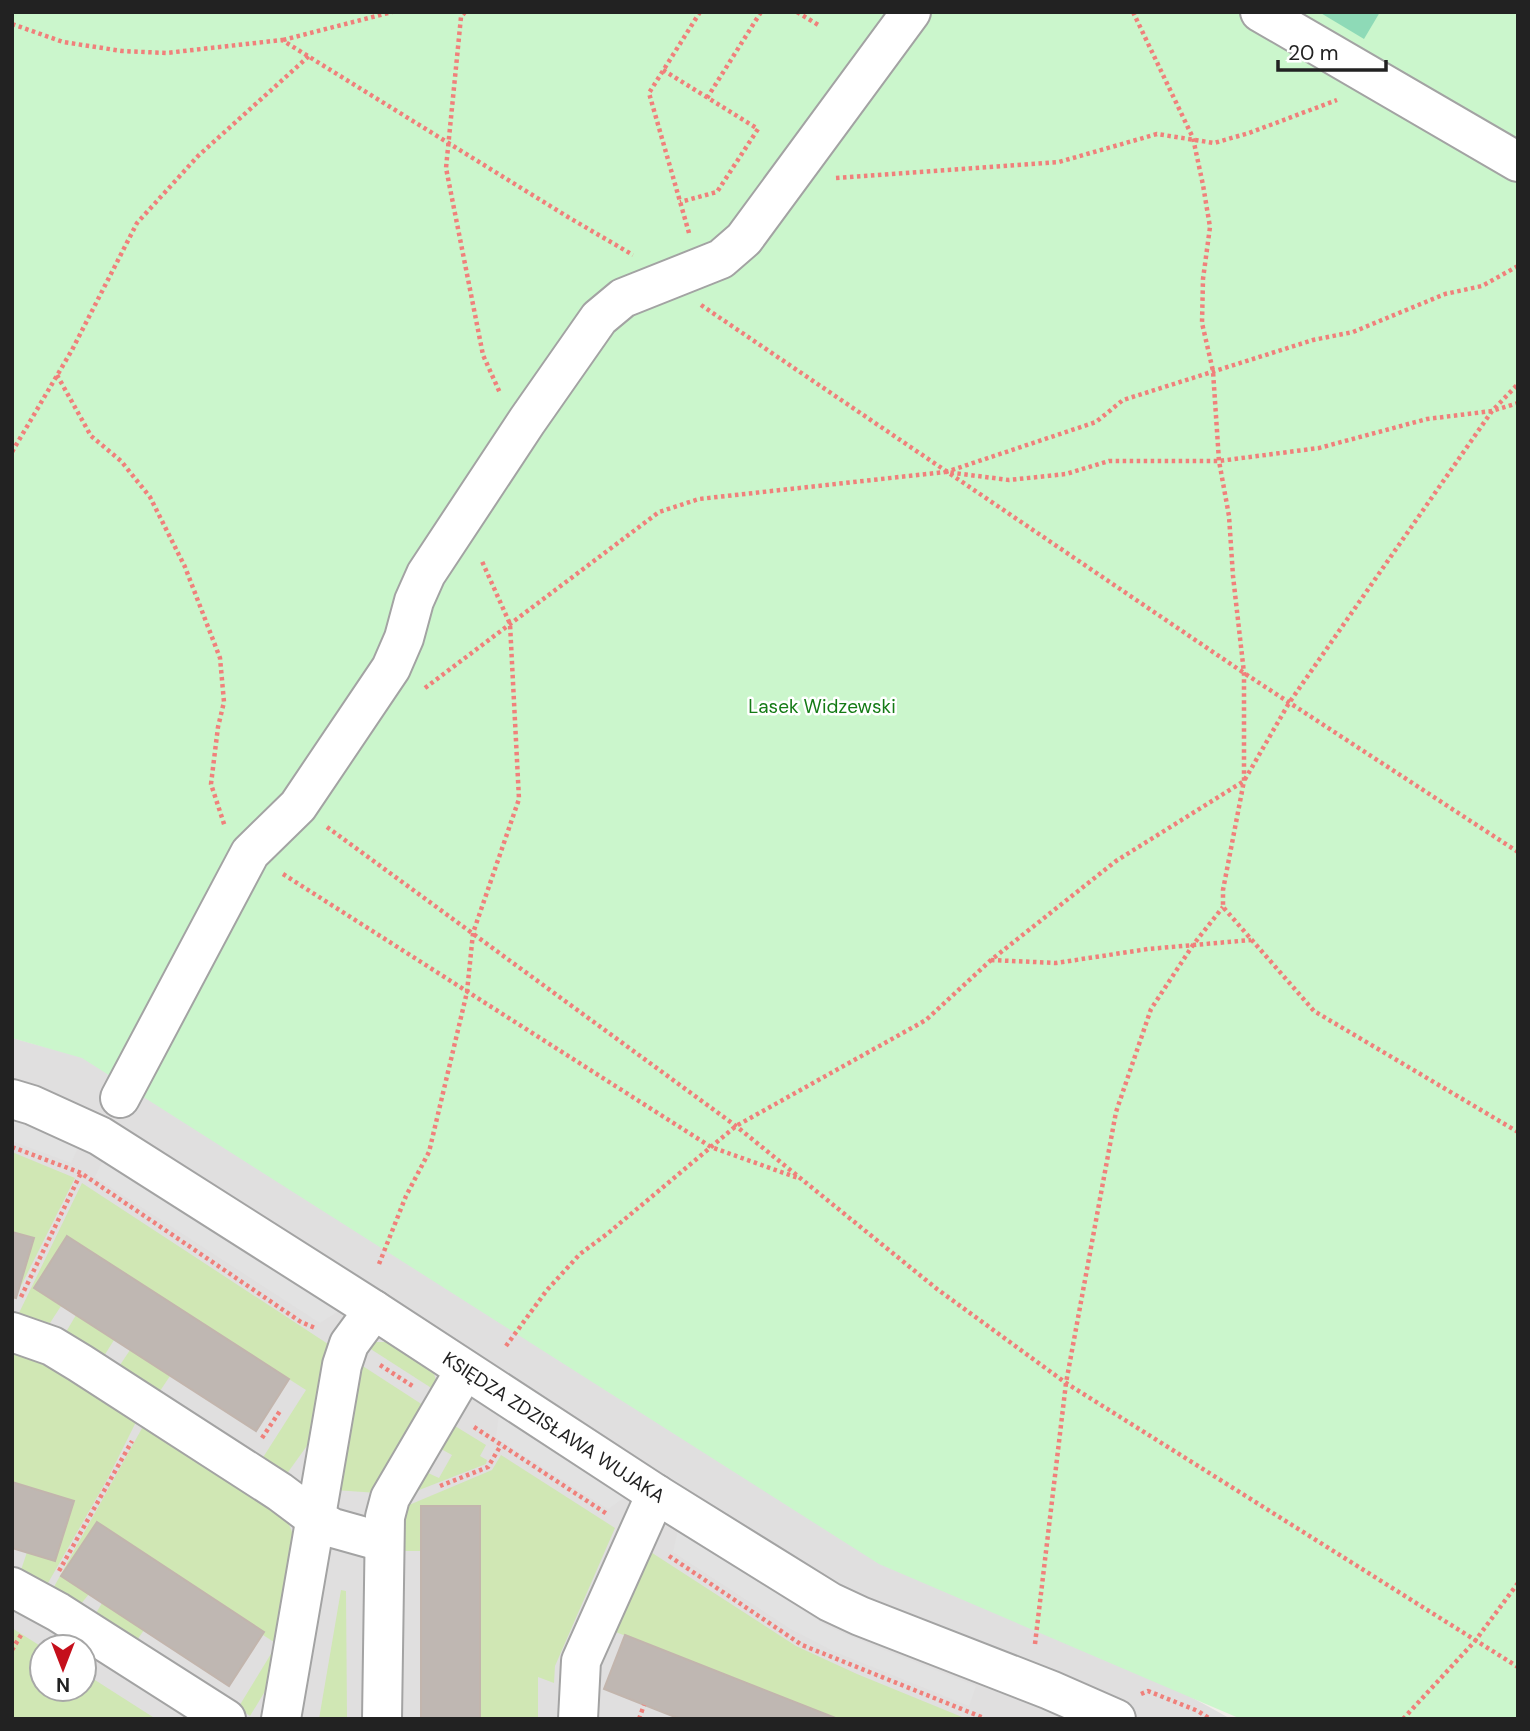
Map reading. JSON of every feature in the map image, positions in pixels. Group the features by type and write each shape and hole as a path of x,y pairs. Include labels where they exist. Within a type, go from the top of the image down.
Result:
{"street":[{"path":"120,1098 250,853 298,806 391,667 426,574 599,318 623,298 721,259 744,239 911,12"},
{"path":"1260,12 1518,162"},
{"name":"KSIĘDZA ZDZISŁAWA WUJAKA","path":"12,1099 32,1105 100,1136 656,1494 830,1602 1043,1704 1116,1719"},
{"path":"281,1719 342,1365 349,1344 374,1310"},
{"path":"14,1319 316,1519 333,1528 383,1542"},
{"path":"382,1719 384,1517 390,1498 465,1370"},
{"path":"578,1719 580,1661 656,1494"},
{"path":"26,1595 226,1719"}],"path":[{"path":"12,24 62,42 122,51 166,53 282,40 392,12"},
{"path":"699,12 649,93 680,202 686,272 706,310 1244,673 1518,852"},
{"path":"707,98 761,12"},
{"path":"797,12 820,26"},
{"path":"1034,1648 1066,1383 1115,1112 1151,1009 1193,945 1223,907 1223,890 1244,781 1244,673 1229,516 1219,461 1213,371 1202,323 1203,279 1210,227 1192,138 1133,12"},
{"path":"462,14 446,168 483,355 498,391 527,421"},
{"path":"282,40 568,217 686,272"},
{"path":"12,452 72,350 137,223 198,156 309,55"},
{"path":"663,70 758,129 717,192 680,202"},
{"path":"788,181 1059,162 1157,134 1214,142 1249,133 1380,84"},
{"path":"424,688 659,512 699,499 946,472 1096,422 1124,400 1313,340 1353,332 1445,294 1482,286 1518,266"},
{"path":"57,375 91,436 121,461 150,497 185,566 220,658 224,702 211,784 226,828 250,853 711,1147 804,1180"},
{"path":"506,1346 547,1290 580,1254 736,1126 926,1020 991,960 1116,861 1244,781 1289,703 1492,411 1518,384"},
{"path":"946,472 1009,480 1066,474 1109,461 1219,461 1319,448 1427,419 1492,411 1518,403"},
{"path":"379,1264 406,1196 429,1152 467,992 473,933 519,799 510,624 463,517"},
{"path":"298,806 736,1126 937,1289 1066,1383 1518,1667"},
{"path":"1223,907 1314,1011 1518,1132"},
{"path":"991,960 1056,963 1148,949 1251,940"},
{"path":"14,1319 100,1136"},
{"path":"26,1595 106,1491 150,1407"},
{"path":"676,1559 802,1644 984,1718"},
{"path":"1403,1719 1475,1642 1518,1583"},
{"path":"1148,1691 1198,1711 1210,1719"},
{"path":"639,1719 644,1705"}],"shaded area":[{"path":"12,1038 82,1057 1231,1719 12,1719"},
{"path":"12,1118 79,1146 71,1163 12,1141"},
{"path":"104,1158 340,1310 320,1323 95,1177"},
{"path":"499,1415 625,1497 608,1509 496,1438"},
{"path":"678,1530 827,1626 976,1686 969,1706 833,1651 789,1628 673,1552"}],"green space":[{"name":"Lasek Widzewski","path":"12,12 1518,12 1518,1719 1241,1719 879,1564 82,1058 12,1038"},
{"path":"1319,12 1380,12 1364,39"},
{"path":"12,1152 75,1178 18,1292 34,1238 12,1232"},
{"path":"82,1183 328,1344 309,1443 286,1475 262,1459 306,1390 67,1237 34,1288 61,1306 50,1323 18,1315"},
{"path":"76,1315 114,1340 104,1356 66,1332"},
{"path":"373,1342 388,1342 434,1374 436,1391 366,1346"},
{"path":"12,1345 138,1418 108,1478 44,1590 20,1573 27,1552 55,1561 74,1501 12,1482"},
{"path":"130,1350 170,1376 160,1391 120,1365"},
{"path":"355,1361 426,1407 378,1493 334,1490"},
{"path":"146,1421 268,1500 264,1505 288,1522 294,1537 276,1644 263,1635 264,1632 98,1523 62,1576 89,1594 76,1610 50,1594"},
{"path":"455,1426 486,1445 480,1456 487,1460 486,1464 414,1492 426,1472 439,1478 452,1455 441,1449"},
{"path":"501,1455 615,1528 555,1666 554,1683 538,1677 538,1719 480,1719 480,1507 421,1506 421,1551 399,1551 400,1536 409,1505 492,1470"},
{"path":"643,1547 796,1646 967,1719 838,1719 608,1629"},
{"path":"341,1590 346,1591 347,1719 319,1719"},
{"path":"102,1603 144,1630 133,1646 92,1620"},
{"path":"12,1628 28,1638 28,1703 98,1703 98,1682 156,1719 12,1719"},
{"path":"276,1645 270,1683 250,1716 238,1708"}],"building":[{"path":"12,1232 34,1238 16,1298 12,1297"},
{"path":"67,1236 289,1379 256,1431 34,1288"},
{"path":"12,1482 74,1501 55,1561 12,1548"},
{"path":"421,1506 480,1506 480,1719 421,1719"},
{"path":"97,1522 264,1632 229,1686 61,1576"},
{"path":"625,1635 838,1719 680,1719 604,1689"}]}
